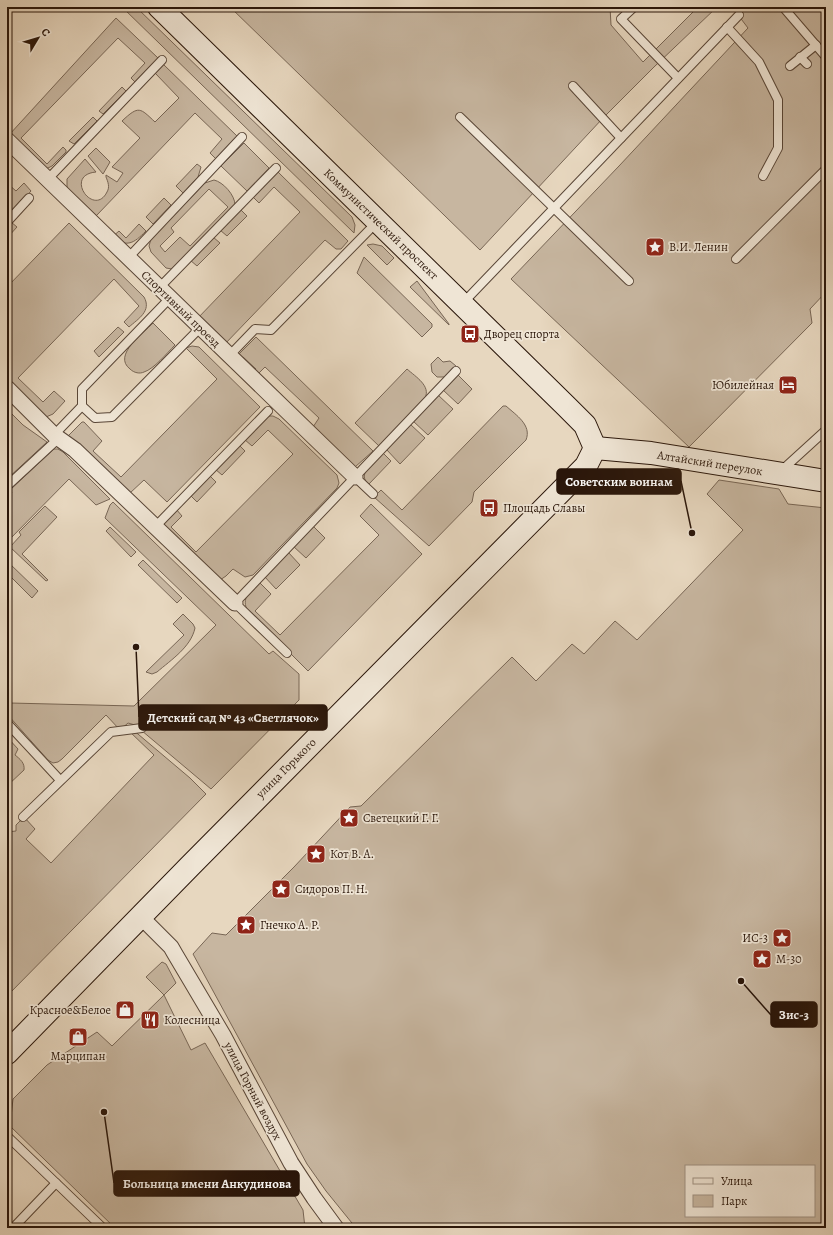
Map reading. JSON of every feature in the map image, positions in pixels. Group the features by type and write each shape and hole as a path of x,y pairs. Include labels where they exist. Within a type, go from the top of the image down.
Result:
{"main road":[{"name":"Коммунистический проспект","path":"159,7 585,425 595,448"},
{"name":"Алтайский переулок","path":"595,448 651,453 826,481"},
{"name":"улица Горького","path":"7,1053 140,916 586,466 595,448"}],"street":[{"name":"Спортивный проезд","path":"7,140 355,476"},
{"path":"7,388 57,436 75,450 235,603"},
{"name":"улица Горный воздух","path":"140,916 171,947 223,1035 291,1163 336,1228"}],"lane":[{"path":"634,7 621,19 678,78"},
{"path":"782,7 826,57"},
{"path":"462,304 739,15"},
{"path":"727,27 759,62 778,100 778,148 763,176"},
{"path":"790,66 816,45"},
{"path":"800,57 806,64"},
{"path":"47,180 162,60"},
{"path":"573,86 621,138"},
{"path":"460,116 629,281"},
{"path":"128,258 242,137"},
{"path":"7,486 57,436 82,406 82,389 164,293 276,168"},
{"path":"736,259 826,169"},
{"path":"7,222 29,198"},
{"path":"229,356 255,330 271,330 378,221"},
{"path":"82,406 95,418 112,417 200,328"},
{"path":"287,653 235,603 456,371"},
{"path":"156,527 268,411"},
{"path":"778,474 826,430"},
{"path":"355,476 373,494"},
{"path":"7,723 60,780"},
{"path":"23,817 111,732 142,728"},
{"path":"7,1136 102,1228"},
{"path":"13,1228 56,1183"}],"green space":[{"path":"122,7 136,7 352,217 355,225 354,233"},
{"path":"230,7 610,7 611,25 643,62 698,7 717,7 603,118 480,250"},
{"path":"732,7 826,7 826,292 810,309 812,323 689,447 511,279 748,28"},
{"path":"116,18 158,58 135,82 131,78 145,63 118,38 21,138 47,164 63,147 66,150 66,152 52,166 46,169 9,135"},
{"path":"163,64 238,137 216,159 210,153 222,139 195,113 96,216 67,188 67,179 85,159 96,172 86,175 82,180 84,193 89,198 95,200 101,199 107,192 109,186 106,175 117,182 123,173 112,167 140,138 122,121 132,112 139,110 155,122 179,98 155,73"},
{"path":"122,87 126,91 103,114 99,111"},
{"path":"93,117 97,121 74,144 69,141"},
{"path":"244,143 269,168 247,191 221,166"},
{"path":"96,148 110,162 103,174 88,156"},
{"path":"197,164 201,167 198,177 183,193 176,186"},
{"path":"277,171 348,241 341,249 336,249 325,240 223,346 196,320 300,212 274,187 259,203 252,196"},
{"path":"214,180 221,183 231,193 235,205 175,268 166,268 151,252 149,246 151,239 205,183","holes":["209,189 228,207 190,246 180,237 165,252 160,246 174,232 171,228"]},
{"path":"7,183 16,191 24,183 31,191 7,217"},
{"path":"164,198 171,205 153,224 146,217"},
{"path":"240,209 247,216 227,236 220,230"},
{"path":"11,222 17,227 7,238 7,226"},
{"path":"69,223 144,297 146,306 145,311 140,318 129,327 124,322 139,306 114,279 18,378 43,402 54,391 65,401 53,414 46,417 7,381 7,287"},
{"path":"139,224 146,231 130,243 122,243 111,238 119,231 126,238"},
{"path":"213,237 220,243 197,266 190,260"},
{"path":"373,244 382,246 394,258 387,265 367,245"},
{"path":"364,257 432,324 432,327 422,337 357,273"},
{"path":"417,281 449,324 449,325 410,287"},
{"path":"153,323 175,345 152,368 142,373 135,372 125,363 127,351 131,344"},
{"path":"118,327 124,332 99,357 94,351"},
{"path":"256,337 373,451 355,467 313,427 319,418 265,367 259,373 253,372 256,369 243,357 240,359 237,356"},
{"path":"192,346 199,347 260,407 167,502 144,480 130,493 68,436 82,422 84,422 102,441 93,451 121,477 217,379 186,348"},
{"path":"438,357 443,362 450,361 456,366 445,377 437,377 432,372 431,364"},
{"path":"407,369 422,382 426,390 425,398 379,446 355,423"},
{"path":"458,375 472,389 458,404 443,390"},
{"path":"438,395 453,409 428,435 413,421"},
{"path":"503,406 506,406 525,425 527,430 526,440 474,492 472,502 429,546 374,497 381,490 402,510"},
{"path":"7,409 23,425 47,442 7,479"},
{"path":"270,416 279,419 337,475 339,483 337,488 253,575 245,577 233,569 220,580 162,532 163,524 176,509 182,516 171,527 196,552 293,454 268,430 252,446 244,439 266,417"},
{"path":"410,424 425,438 400,464 386,449"},
{"path":"239,445 245,451 222,475 215,469"},
{"path":"54,449 58,449 63,452 110,499 96,505 69,479 7,542 7,498 12,493 10,490"},
{"path":"383,453 391,461 369,484 365,480 365,472"},
{"path":"209,475 216,482 197,502 190,495"},
{"path":"719,480 779,489 788,504 826,508 826,1228 356,1228 326,1191 307,1164 193,954 212,933 226,935 294,867 350,807 361,806 512,657 536,681 572,644 584,654 615,621 637,640 743,530 707,494"},
{"path":"113,502 269,654 273,651 299,674 299,700 211,789 135,725 128,723 120,730 106,715 62,759 53,763 48,760 7,714 7,700 10,703 134,706 216,625 105,518 110,505"},
{"path":"371,504 422,554 308,671 248,611 245,602 246,598 259,582 271,594 255,611 280,635 379,535 360,516"},
{"path":"45,506 57,517 22,554 48,580 46,581 10,547 21,535 19,532"},
{"path":"313,526 325,538 306,558 293,546"},
{"path":"110,527 136,552 131,557 106,531"},
{"path":"288,552 300,565 276,589 264,576"},
{"path":"143,560 182,598 177,603 138,565"},
{"path":"9,563 38,591 32,598 7,573 7,565"},
{"path":"183,614 195,628 193,635 180,653 157,672 152,674 146,672 184,635 173,624"},
{"path":"132,729 190,778 206,794 7,996 7,832 16,831 16,825 24,817 35,829 26,839 51,863 154,755 129,731 125,734 124,733"},
{"path":"7,737 18,749 15,755 22,761 24,770 7,786"},
{"path":"162,962 166,964 176,983 164,995 146,977"},
{"path":"164,995 191,1050 205,1043 303,1210 305,1228 115,1228 10,1126 13,1099 47,1065 97,1032 112,1046"}],"place":[{"name":"В.И. Ленин","path":"655,247"},
{"name":"Дворец спорта","path":"470,334"},
{"name":"Юбилейная","path":"788,385"},
{"name":"Площадь Славы","path":"489,508"},
{"name":"Советским воинам","path":"692,533"},
{"name":"Детский сад № 43 «Светлячок»","path":"136,647"},
{"name":"Светецкий Г. Г.","path":"349,818"},
{"name":"Кот В. А.","path":"316,854"},
{"name":"Сидоров П. Н.","path":"281,889"},
{"name":"Гнечко А. Р.","path":"246,925"},
{"name":"ИС-3","path":"782,938"},
{"name":"М-30","path":"762,959"},
{"name":"Зис-3","path":"741,981"},
{"name":"Красное&Белое","path":"125,1010"},
{"name":"Колесница","path":"150,1020"},
{"name":"Марципан","path":"78,1037"},
{"name":"Больница имени Анкудинова","path":"104,1112"}]}
